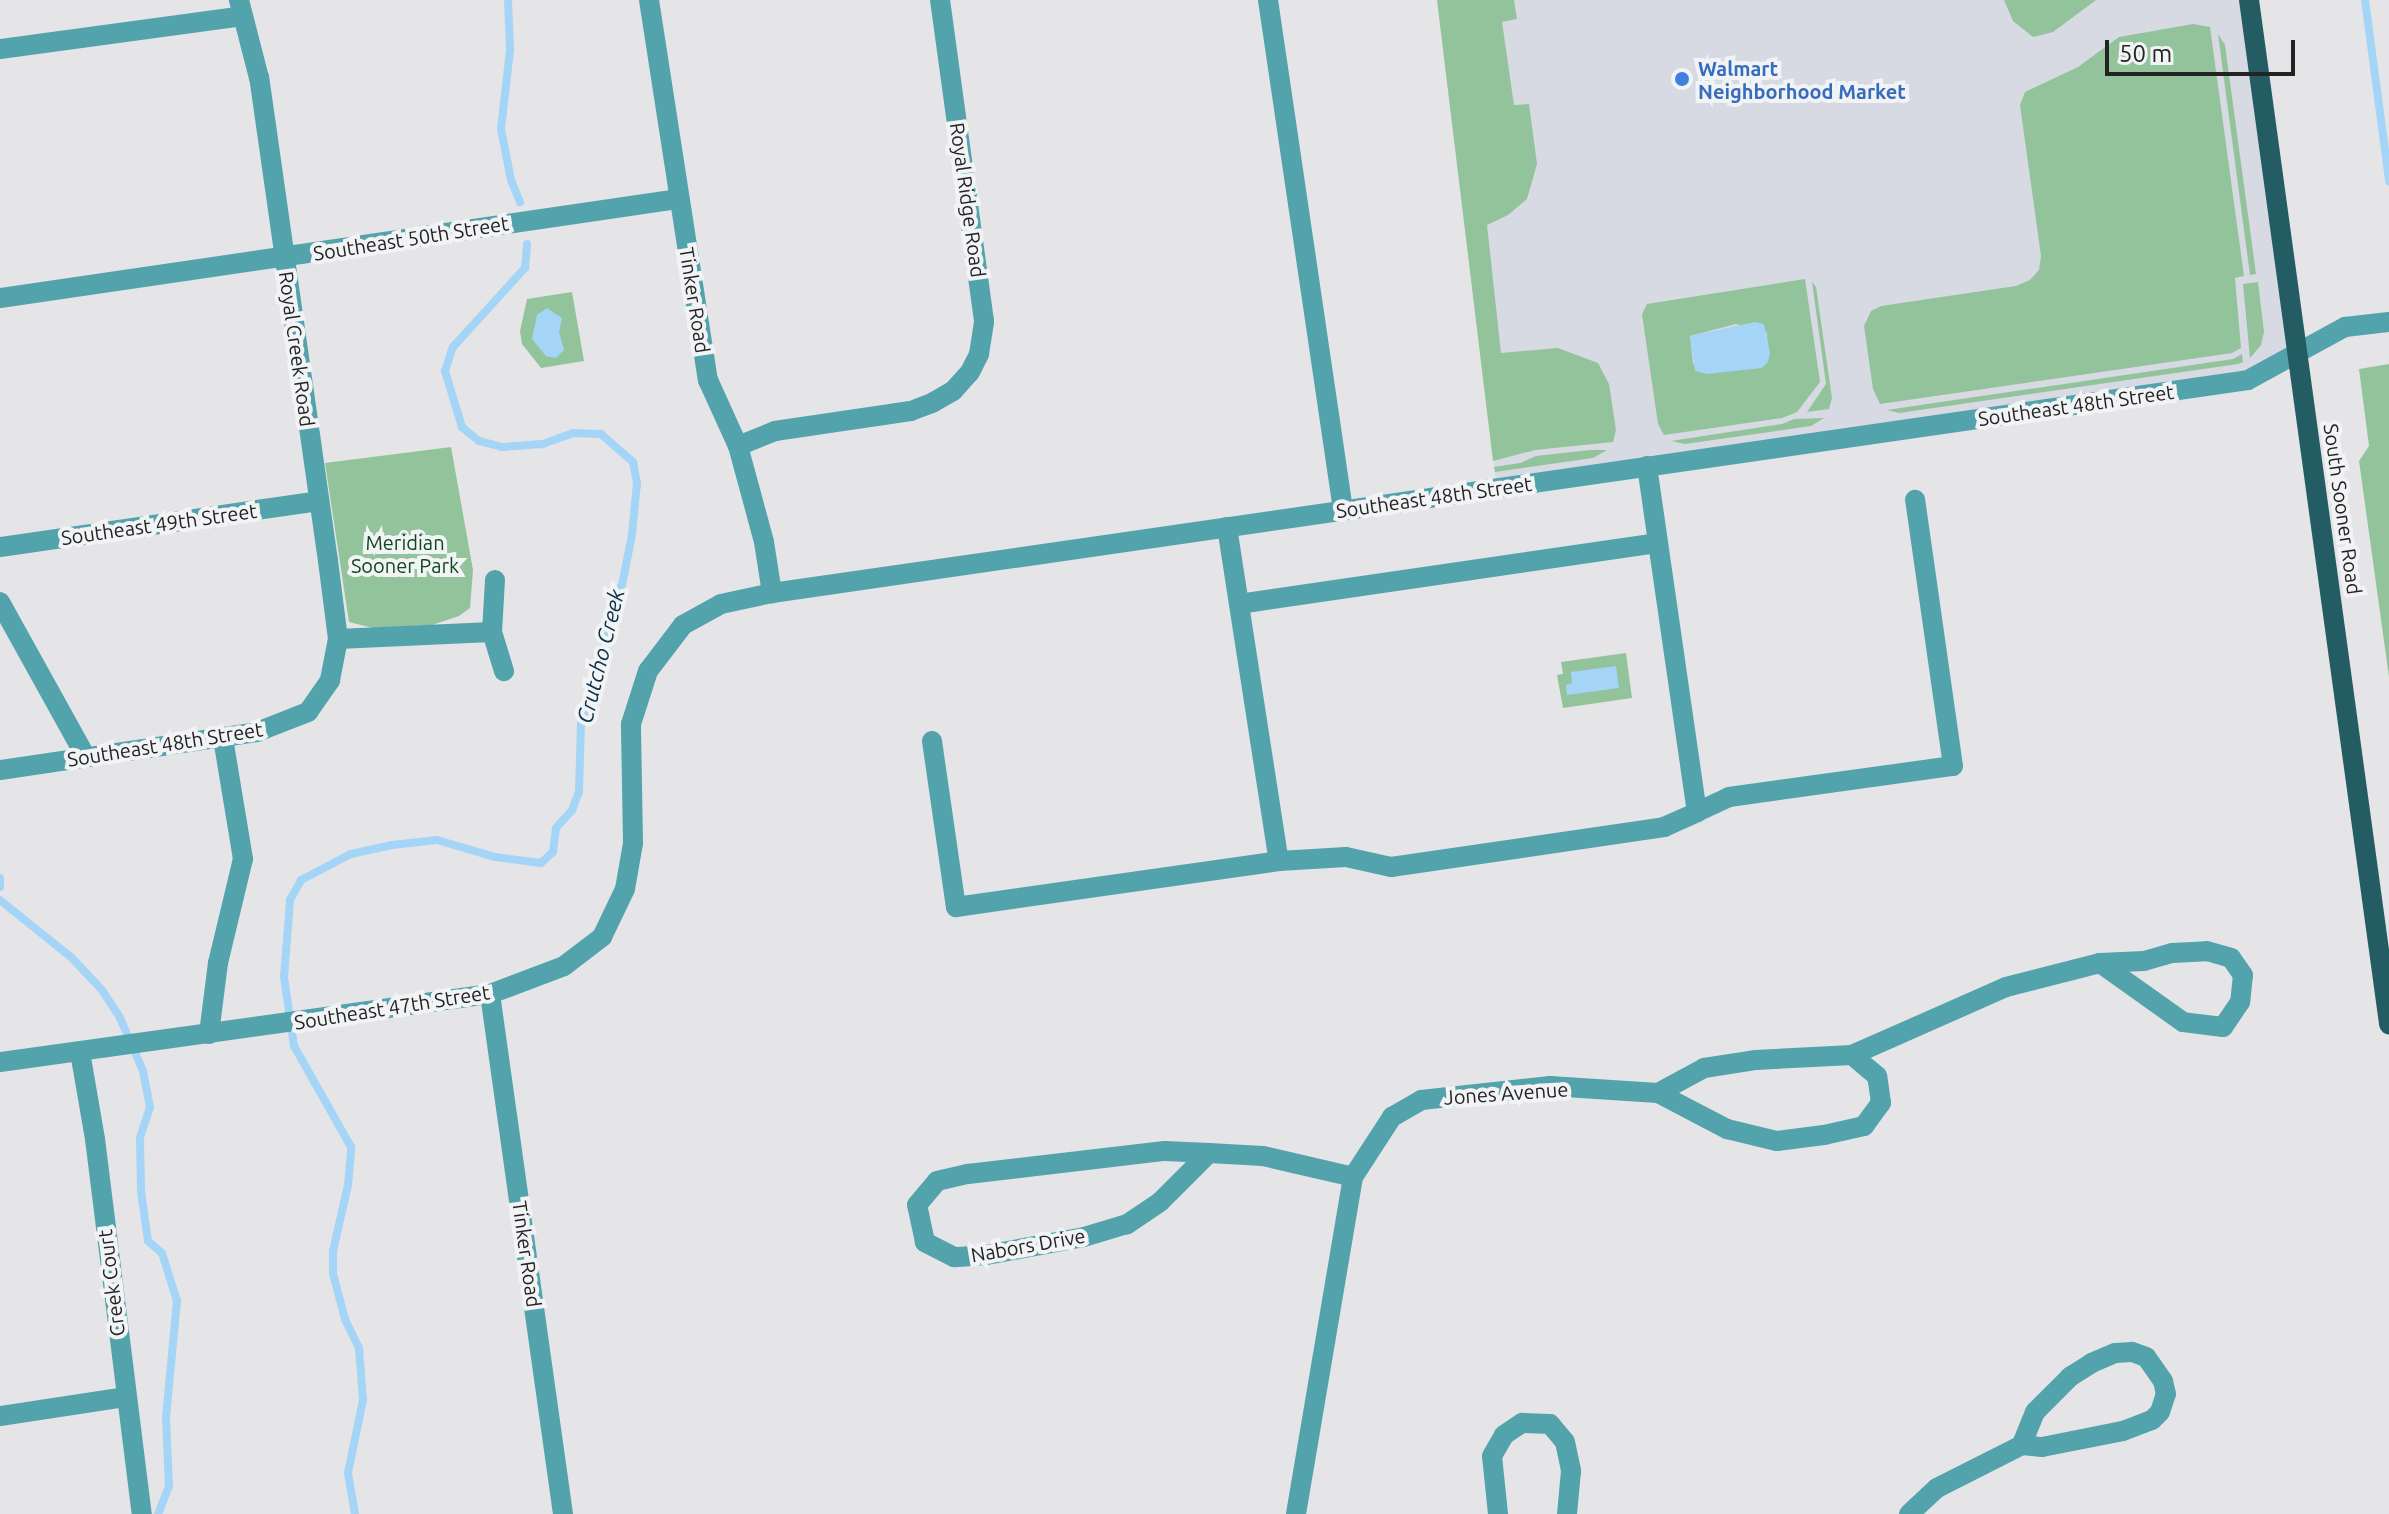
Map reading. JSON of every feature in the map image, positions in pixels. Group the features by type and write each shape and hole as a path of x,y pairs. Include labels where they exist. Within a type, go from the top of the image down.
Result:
{"main road":[{"name":"South Sooner Road","path":"2249,0 2389,1024"}],"street":[{"name":"Tinker Road","path":"649,0 708,380 738,446 764,542 772,593"},
{"name":"Royal Ridge Road","path":"738,446 775,431 911,411 953,391 970,372 979,354 984,321 940,0"},
{"path":"1268,0 1343,510"},
{"path":"0,49 241,8"},
{"name":"Royal Creek Road","path":"241,8 259,78 338,639 330,680 321,698"},
{"name":"Southeast 50th Street","path":"0,298 679,199"},
{"name":"Southeast 48th Street","path":"631,724 648,671 683,625 721,604 772,593 2248,380 2345,327 2381,323"},
{"path":"1647,466 1697,812"},
{"path":"932,741 956,907 1279,861 1346,857 1391,867 1664,827 1729,797 1953,766 1915,500"},
{"name":"Southeast 49th Street","path":"0,547 319,501"},
{"path":"1227,527 1279,861"},
{"path":"1239,604 1657,543"},
{"path":"495,580 492,632 504,671"},
{"path":"0,602 86,757"},
{"path":"338,639 492,632"},
{"name":"Southeast 48th Street","path":"0,770 223,738 290,722 308,712 321,698"},
{"name":"Southeast 47th Street","path":"0,1062 490,994 564,966 602,937 625,889 633,843 631,724"},
{"path":"209,1034 218,963 243,859 223,738"},
{"path":"1658,1093 1704,1068 1756,1060 1852,1055 2006,987 2100,963 2144,961 2172,953 2207,951 2231,958 2243,975 2240,1002 2223,1027 2183,1022 2100,963"},
{"name":"Tinker Road","path":"490,994 563,1514"},
{"name":"Creek Court","path":"80,1052 95,1139 142,1514"},
{"name":"Jones Avenue","path":"1296,1514 1353,1177 1392,1117 1421,1100 1550,1086 1658,1093 1727,1129 1777,1141 1824,1135 1864,1126 1881,1103 1877,1076 1852,1055"},
{"name":"Nabors Drive","path":"1209,1153 1160,1202 1127,1224 1084,1237 986,1255 954,1257 925,1242 917,1205 937,1181 1165,1151 1209,1153 1263,1156 1353,1177"},
{"path":"1909,1514 1937,1488 2022,1445 2042,1447 2123,1431 2152,1420 2160,1412 2166,1394 2163,1381 2146,1357 2132,1352 2115,1353 2092,1363 2051,1393 2035,1412 2022,1445"},
{"path":"0,1416 125,1397"},
{"path":"1498,1514 1492,1456 1504,1435 1522,1423 1550,1424 1565,1442 1571,1471 1567,1514"}],"shaded area":[{"path":"1437,0 2249,0 2297,353 2248,380 1497,488"}],"green space":[{"path":"1437,0 1514,0 1517,19 1502,22 1514,105 1529,104 1537,164 1527,199 1508,215 1487,225 1501,353 1558,348 1598,363 1609,384 1616,430 1613,442 1535,450 1493,461"},
{"path":"2004,0 2096,0 2053,32 2033,37 2013,21"},
{"path":"2193,24 2210,27 2244,276 2235,278 2241,348 2232,353 1880,404 1873,389 1864,326 1871,311 1881,306 2016,286 2030,280 2039,270 2041,256 2020,105 2025,92 2078,67 2119,37"},
{"path":"2218,34 2225,45 2256,274 2250,275"},
{"path":"1805,279 1820,382 1797,412 1782,418 1664,435 1658,424 1642,314 1647,304","holes":["1736,324 1767,333 1768,362 1693,364 1690,336"]},
{"path":"1812,282 1816,287 1832,398 1829,409 1807,412 1826,384"},
{"path":"2258,282 2264,332 2261,345 2250,358 2243,284"},
{"path":"572,292 584,361 541,368 522,344 520,331 527,299"},
{"path":"2242,354 2243,362 2238,364 1899,413 1887,410 2233,359"},
{"path":"2389,364 2389,677 2359,461 2369,446 2359,369"},
{"path":"1824,418 1811,426 1685,444 1671,441 1782,424 1794,419"},
{"name":"Meridian Sooner Park","path":"451,447 473,570 470,608 459,616 432,625 373,628 349,622 325,463"},
{"path":"1607,450 1593,458 1495,472 1494,467 1520,463 1536,456"},
{"path":"1626,653 1632,698 1563,708 1557,675 1563,674 1561,662"}],"water":[{"path":"547,308 562,318 559,332 564,350 556,358 546,356 532,339 537,315"},
{"path":"1755,322 1764,324 1770,353 1768,362 1762,368 1707,374 1695,371 1690,336"},
{"path":"1616,666 1619,688 1567,695 1566,685 1572,683 1571,672"}],"waterway":[{"name":"Crutcho Creek","path":"508,0 510,50 501,129 511,180 520,202"},
{"path":"2365,0 2389,181"},
{"name":"Crutcho Creek","path":"355,1514 348,1473 363,1400 359,1348 345,1319 333,1274 333,1251 348,1185 351,1147 294,1046 284,977 290,900 301,880 351,854 392,845 437,840 495,857 541,863 553,852 556,828 572,810 579,792 581,724 595,686 610,613 622,585 632,535 637,483 633,462 601,434 573,433 542,444 502,447 479,441 462,427 445,371 453,347 525,268 527,244"},
{"path":"0,878 0,887"},
{"path":"0,900 71,957 102,990 120,1018 143,1071 150,1107 140,1138 141,1191 148,1241 162,1253 177,1301 166,1418 169,1486 158,1514"}],"place":[{"name":"Walmart Neighborhood Market","path":"1682,79"}]}
